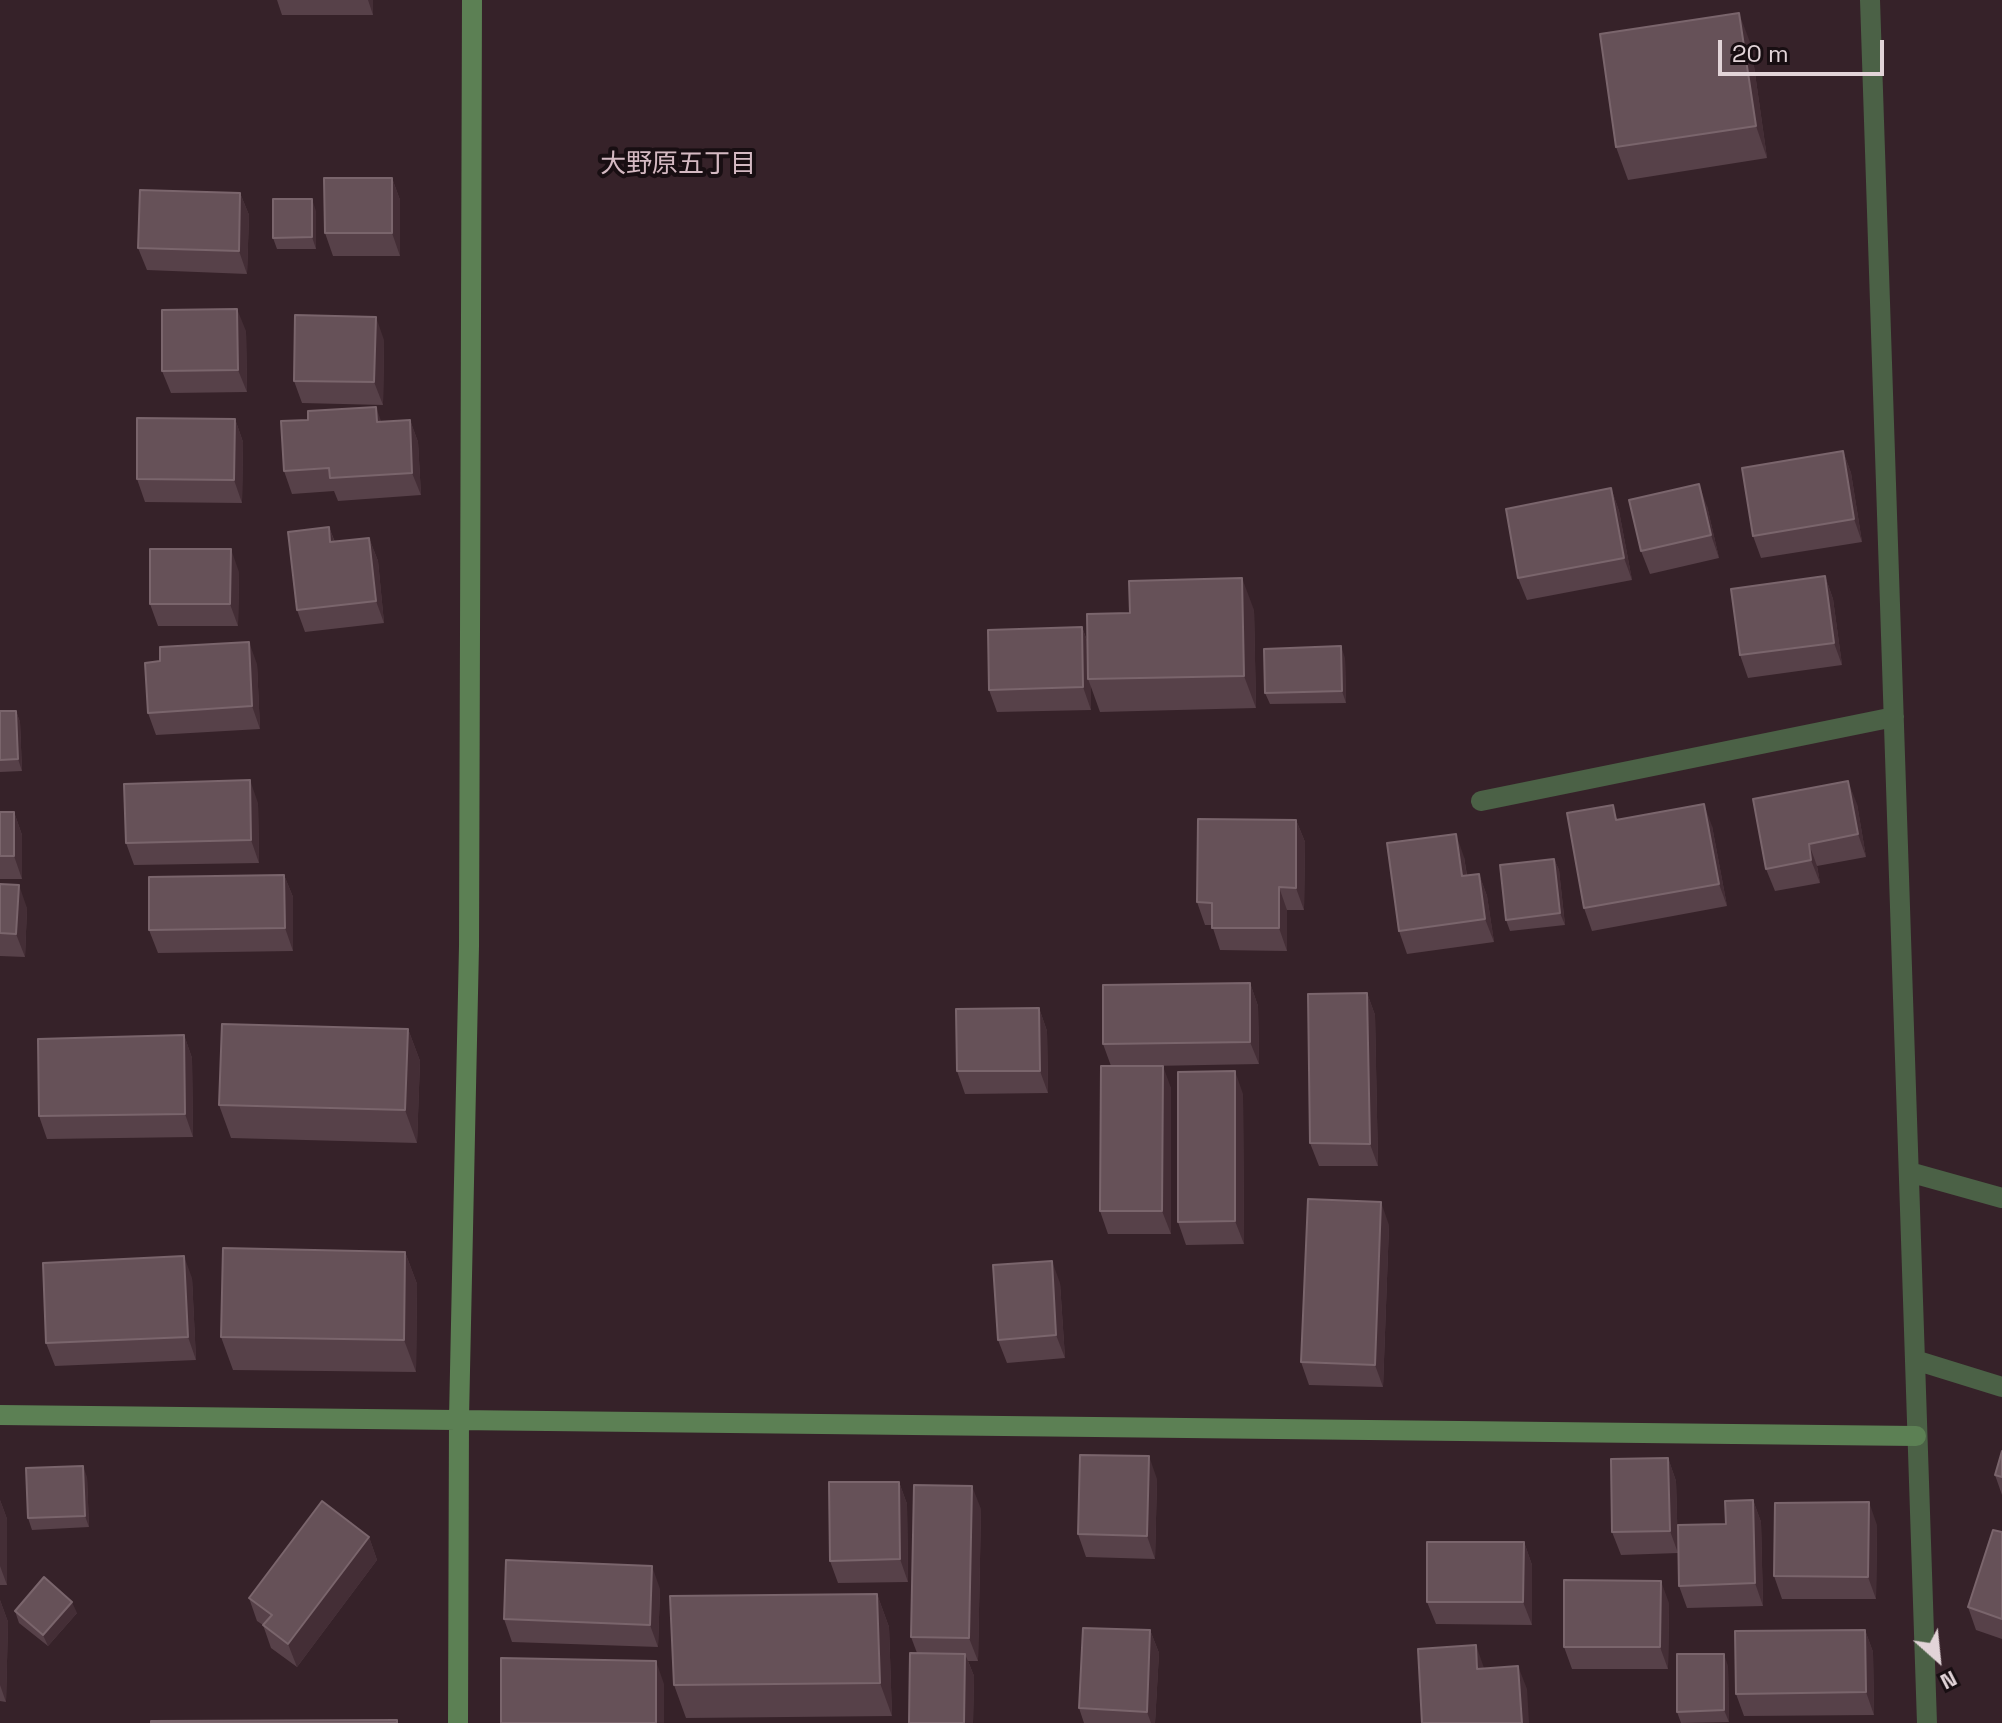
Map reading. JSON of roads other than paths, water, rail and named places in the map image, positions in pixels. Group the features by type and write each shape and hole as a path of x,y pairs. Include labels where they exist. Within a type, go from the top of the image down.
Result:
{"street":[{"path":"458,1723 459,1418 469,946 472,0"},
{"path":"1870,0 1927,1723"},
{"path":"1481,801 1894,717"},
{"path":"1909,1172 2002,1198"},
{"path":"1915,1360 2002,1387"},
{"path":"0,1415 1916,1436"}],"district":[{"name":"大野原五丁目","path":"678,165"}]}
